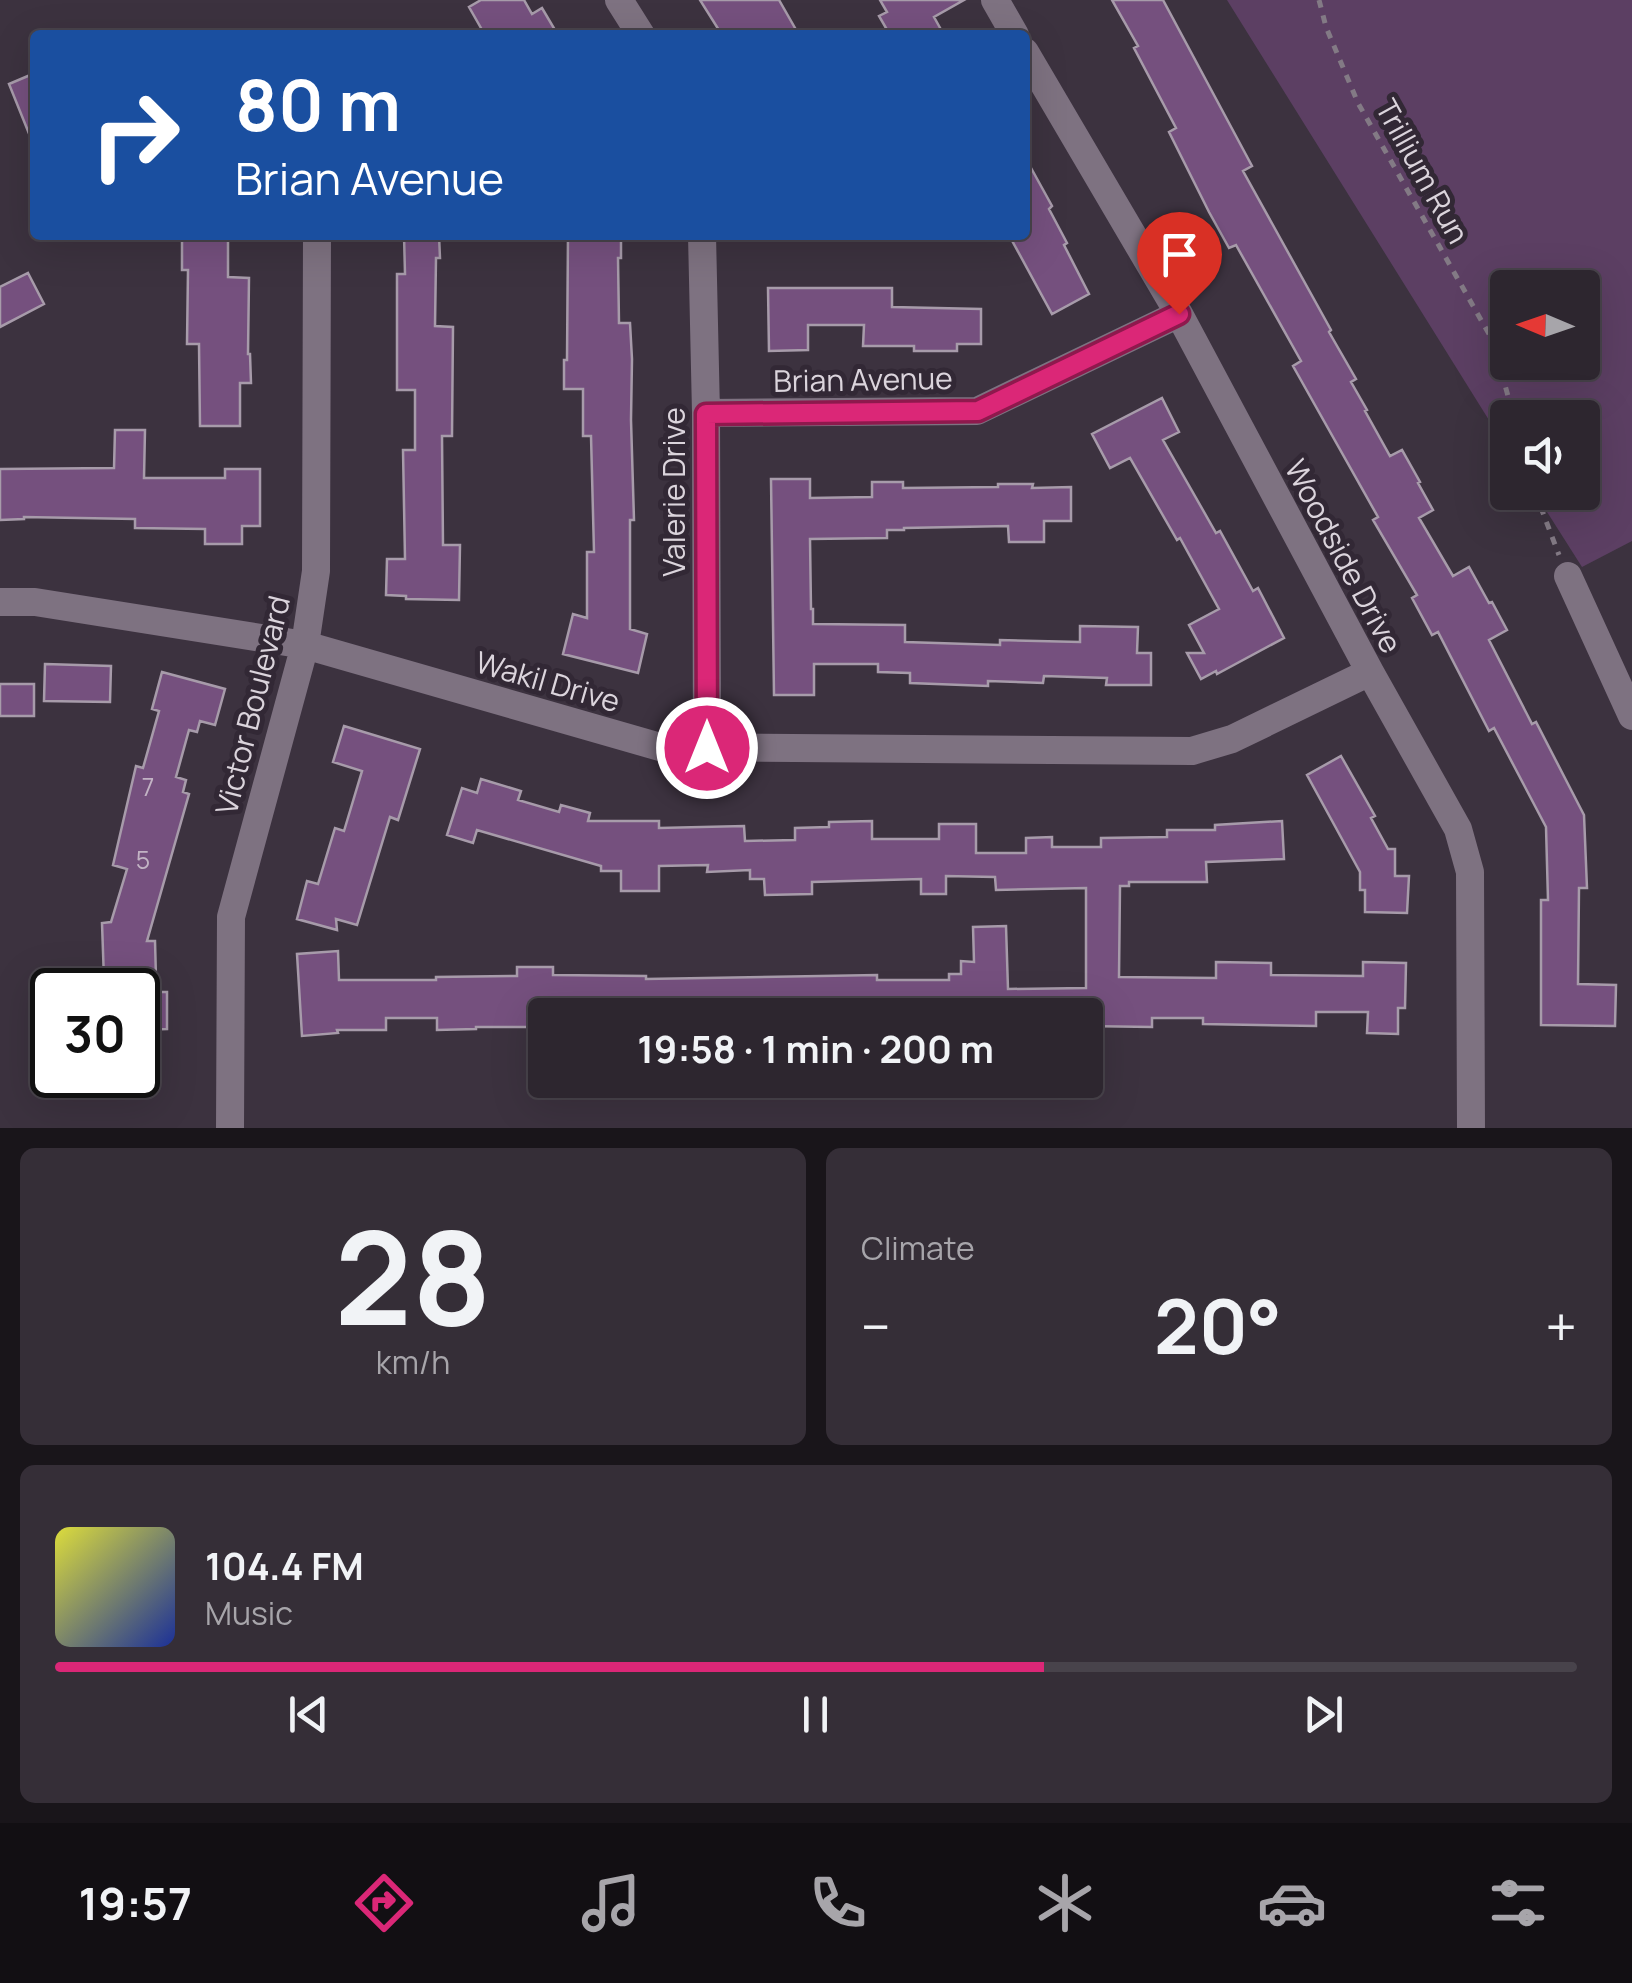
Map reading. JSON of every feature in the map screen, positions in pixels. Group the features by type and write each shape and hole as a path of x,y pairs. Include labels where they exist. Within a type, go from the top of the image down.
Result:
{"street":[{"path":"620,0 638,30"},
{"path":"994,0 1012,30"},
{"name":"Woodside Drive","path":"1030,61 1179,314 1458,829 1470,872 1471,1128"},
{"name":"Victor Boulevard","path":"230,1128 231,917 305,645 316,572 317,240"},
{"name":"Valerie Drive","path":"702,240 707,748"},
{"name":"Brian Avenue","path":"706,414 978,411 1179,314"},
{"path":"1568,576 1632,716"},
{"name":"Wakil Drive","path":"0,602 35,602 305,645 660,747 1192,751 1232,739 1370,672"}],"path":[{"name":"Trillium Run","path":"1319,0 1358,104 1493,341 1509,400"},
{"path":"1541,510 1568,576"}],"shaded area":[{"path":"1227,0 1632,0 1632,541 1582,567 1546,510 1600,510 1600,400 1490,400 1490,422"}],"building":[{"path":"481,0 524,0 532,14 542,8 555,30 482,30 469,7"},
{"path":"700,0 779,0 796,30 719,30"},
{"path":"880,0 964,0 934,17 941,30 887,30 879,16 887,12"},
{"path":"1112,0 1163,0 1252,166 1243,171 1356,379 1351,382 1365,411 1390,456 1402,450 1420,482 1433,510 1419,518 1453,576 1469,567 1507,630 1489,640 1584,815 1587,888 1579,888 1578,984 1616,985 1615,1026 1541,1025 1541,900 1548,900 1546,827 1494,728 1489,731 1438,632 1432,635 1412,598 1417,595 1373,520 1378,517 1293,366 1301,361 1236,245 1229,248 1209,212 1169,132 1176,128"},
{"path":"30,75 30,136 9,84"},
{"path":"1030,166 1052,206 1049,209 1067,243 1064,245 1089,294 1052,314 1012,240 1030,240"},
{"path":"182,240 228,240 228,277 249,278 251,383 240,383 240,426 200,426 199,344 187,344 188,270 182,270"},
{"path":"404,240 439,240 435,326 453,327 452,436 442,436 443,545 460,545 459,600 386,595 387,559 405,559 403,450 415,450 415,390 397,390 397,274 405,274"},
{"path":"568,240 621,240 619,323 630,323 632,359 634,520 630,520 630,629 647,634 638,673 563,654 573,614 587,618 587,552 594,552 591,436 583,436 583,389 564,389"},
{"path":"28,273 44,304 0,327 0,287"},
{"path":"768,288 892,288 892,307 981,309 981,344 957,344 957,351 863,346 864,325 808,325 808,350 769,351"},
{"path":"1162,398 1179,432 1163,440 1253,591 1258,588 1284,638 1201,679 1187,653 1204,653 1189,625 1219,609 1130,458 1110,468 1092,434"},
{"path":"115,430 145,430 144,478 225,478 225,469 260,469 260,526 242,526 242,544 205,544 205,529 135,528 135,519 0,520 0,469 114,468"},
{"path":"771,479 810,479 810,498 872,497 872,482 903,482 903,488 998,484 1071,487 1071,521 1044,521 1044,542 1009,542 1008,526 904,528 887,530 887,538 810,539 813,624 905,625 905,642 1000,645 1000,640 1080,642 1080,626 1138,627 1137,653 1151,653 1151,685 1106,685 1107,678 1044,676 1043,683 988,681 988,686 910,683 910,673 878,672 878,664 814,664 814,695 774,695"},
{"path":"45,664 111,666 110,702 44,701"},
{"path":"162,672 225,689 215,725 200,721 197,732 189,730 176,777 186,780 183,792 189,794 147,941 155,941 156,968 104,968 102,923 111,922 127,869 113,865 136,766 143,768 159,711 152,709"},
{"path":"0,684 34,684 34,716 0,716"},
{"path":"344,726 420,749 398,820 390,817 357,925 336,919 337,930 297,919 307,881 318,884 335,828 344,831 362,771 333,762"},
{"path":"1341,756 1375,816 1371,818 1388,849 1395,849 1395,876 1409,876 1407,913 1365,912 1360,872 1307,775"},
{"path":"481,779 521,791 518,800 559,812 561,805 590,813 588,821 659,821 659,828 744,826 745,841 795,840 795,828 829,827 829,822 872,821 872,839 939,839 939,824 976,824 976,853 1026,853 1026,838 1052,837 1052,847 1101,847 1101,838 1167,837 1167,830 1215,830 1215,825 1282,821 1284,859 1206,862 1207,882 1129,882 1129,886 1120,886 1119,977 1216,978 1216,962 1271,963 1271,975 1363,976 1363,962 1406,963 1405,1008 1398,1008 1398,1034 1367,1033 1368,1012 1316,1012 1316,1026 1203,1024 1203,1018 1152,1018 1152,1027 1103,1026 1103,998 528,998 528,1027 437,1030 437,1018 386,1018 386,1030 337,1030 338,1033 302,1036 297,954 338,951 339,980 517,976 517,967 553,967 553,975 646,979 877,975 877,980 949,980 949,974 961,974 961,961 974,962 973,927 1006,926 1008,989 1086,988 1086,888 996,890 995,877 946,876 946,894 921,894 921,879 812,882 812,894 765,895 764,879 750,879 750,870 707,872 708,865 659,866 659,891 621,891 621,871 601,871 601,866 477,830 473,843 447,835 462,788 477,793"},
{"path":"160,992 167,992 167,1029 160,1029"}],"route":[{"path":"707,748 706,414 978,411 1179,314"}]}
